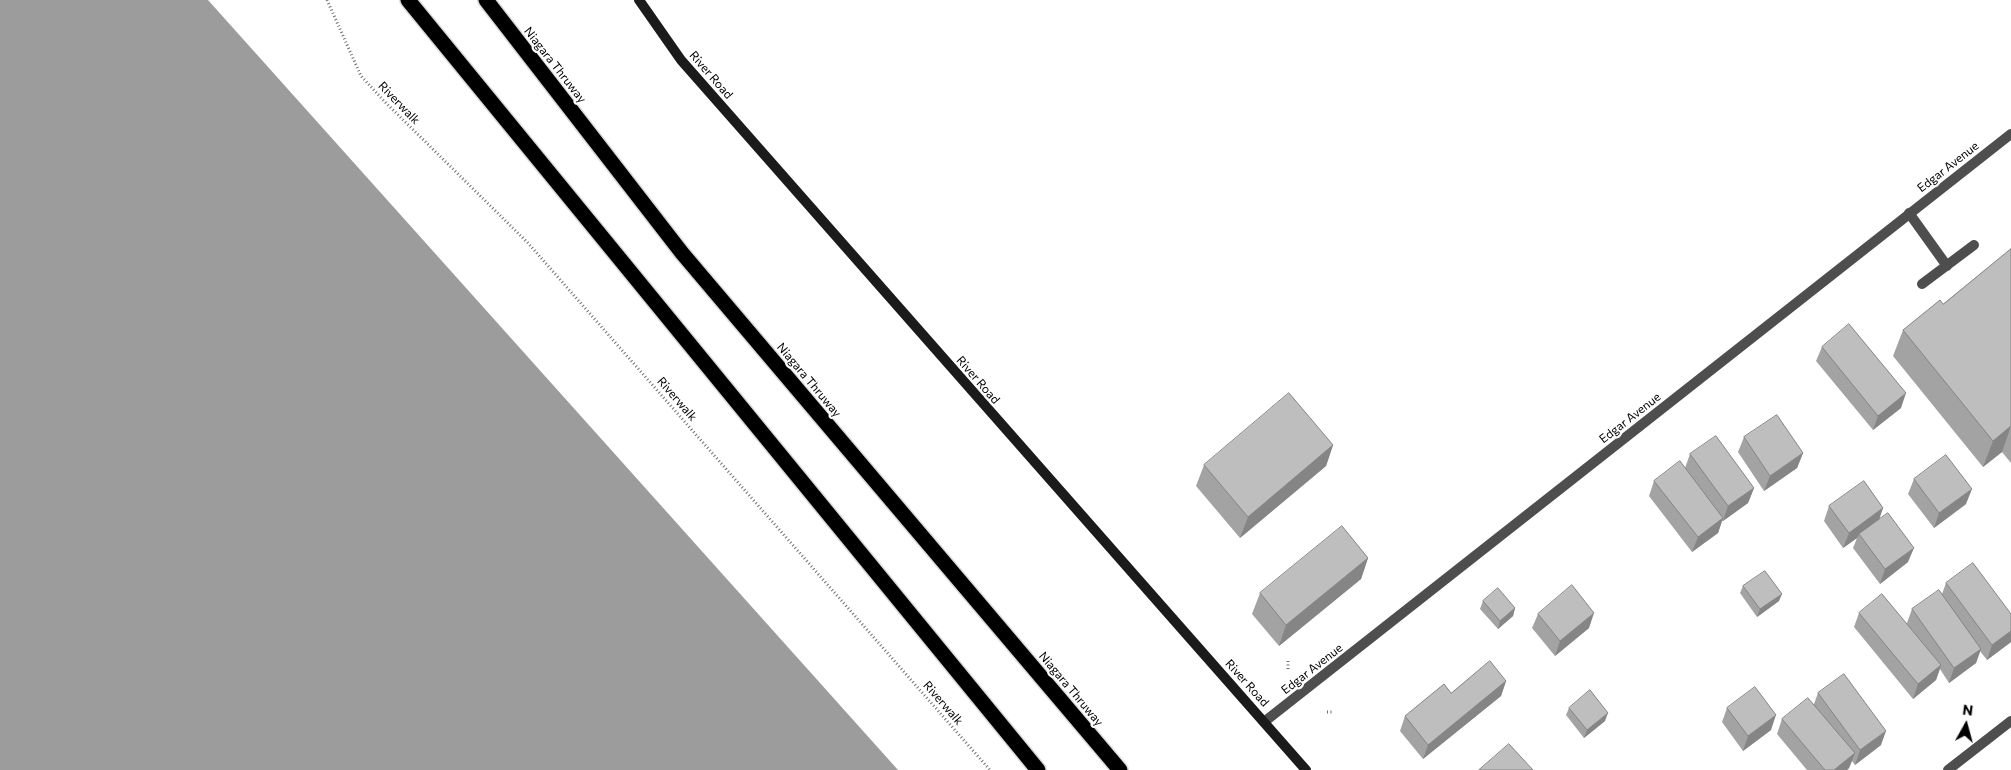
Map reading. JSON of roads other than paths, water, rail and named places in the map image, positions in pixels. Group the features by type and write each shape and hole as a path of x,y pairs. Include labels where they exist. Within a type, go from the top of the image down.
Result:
{"highway":[{"path":"408,0 1038,770"},
{"name":"Niagara Thruway","path":"486,0 682,253 1120,770"}],"main road":[{"name":"River Road","path":"639,0 688,68 1306,770"}],"street":[{"name":"Edgar Avenue","path":"1264,722 2011,134"},
{"path":"1909,213 1947,266"},
{"path":"1922,284 1974,245"},
{"path":"1948,770 2011,720"}]}
